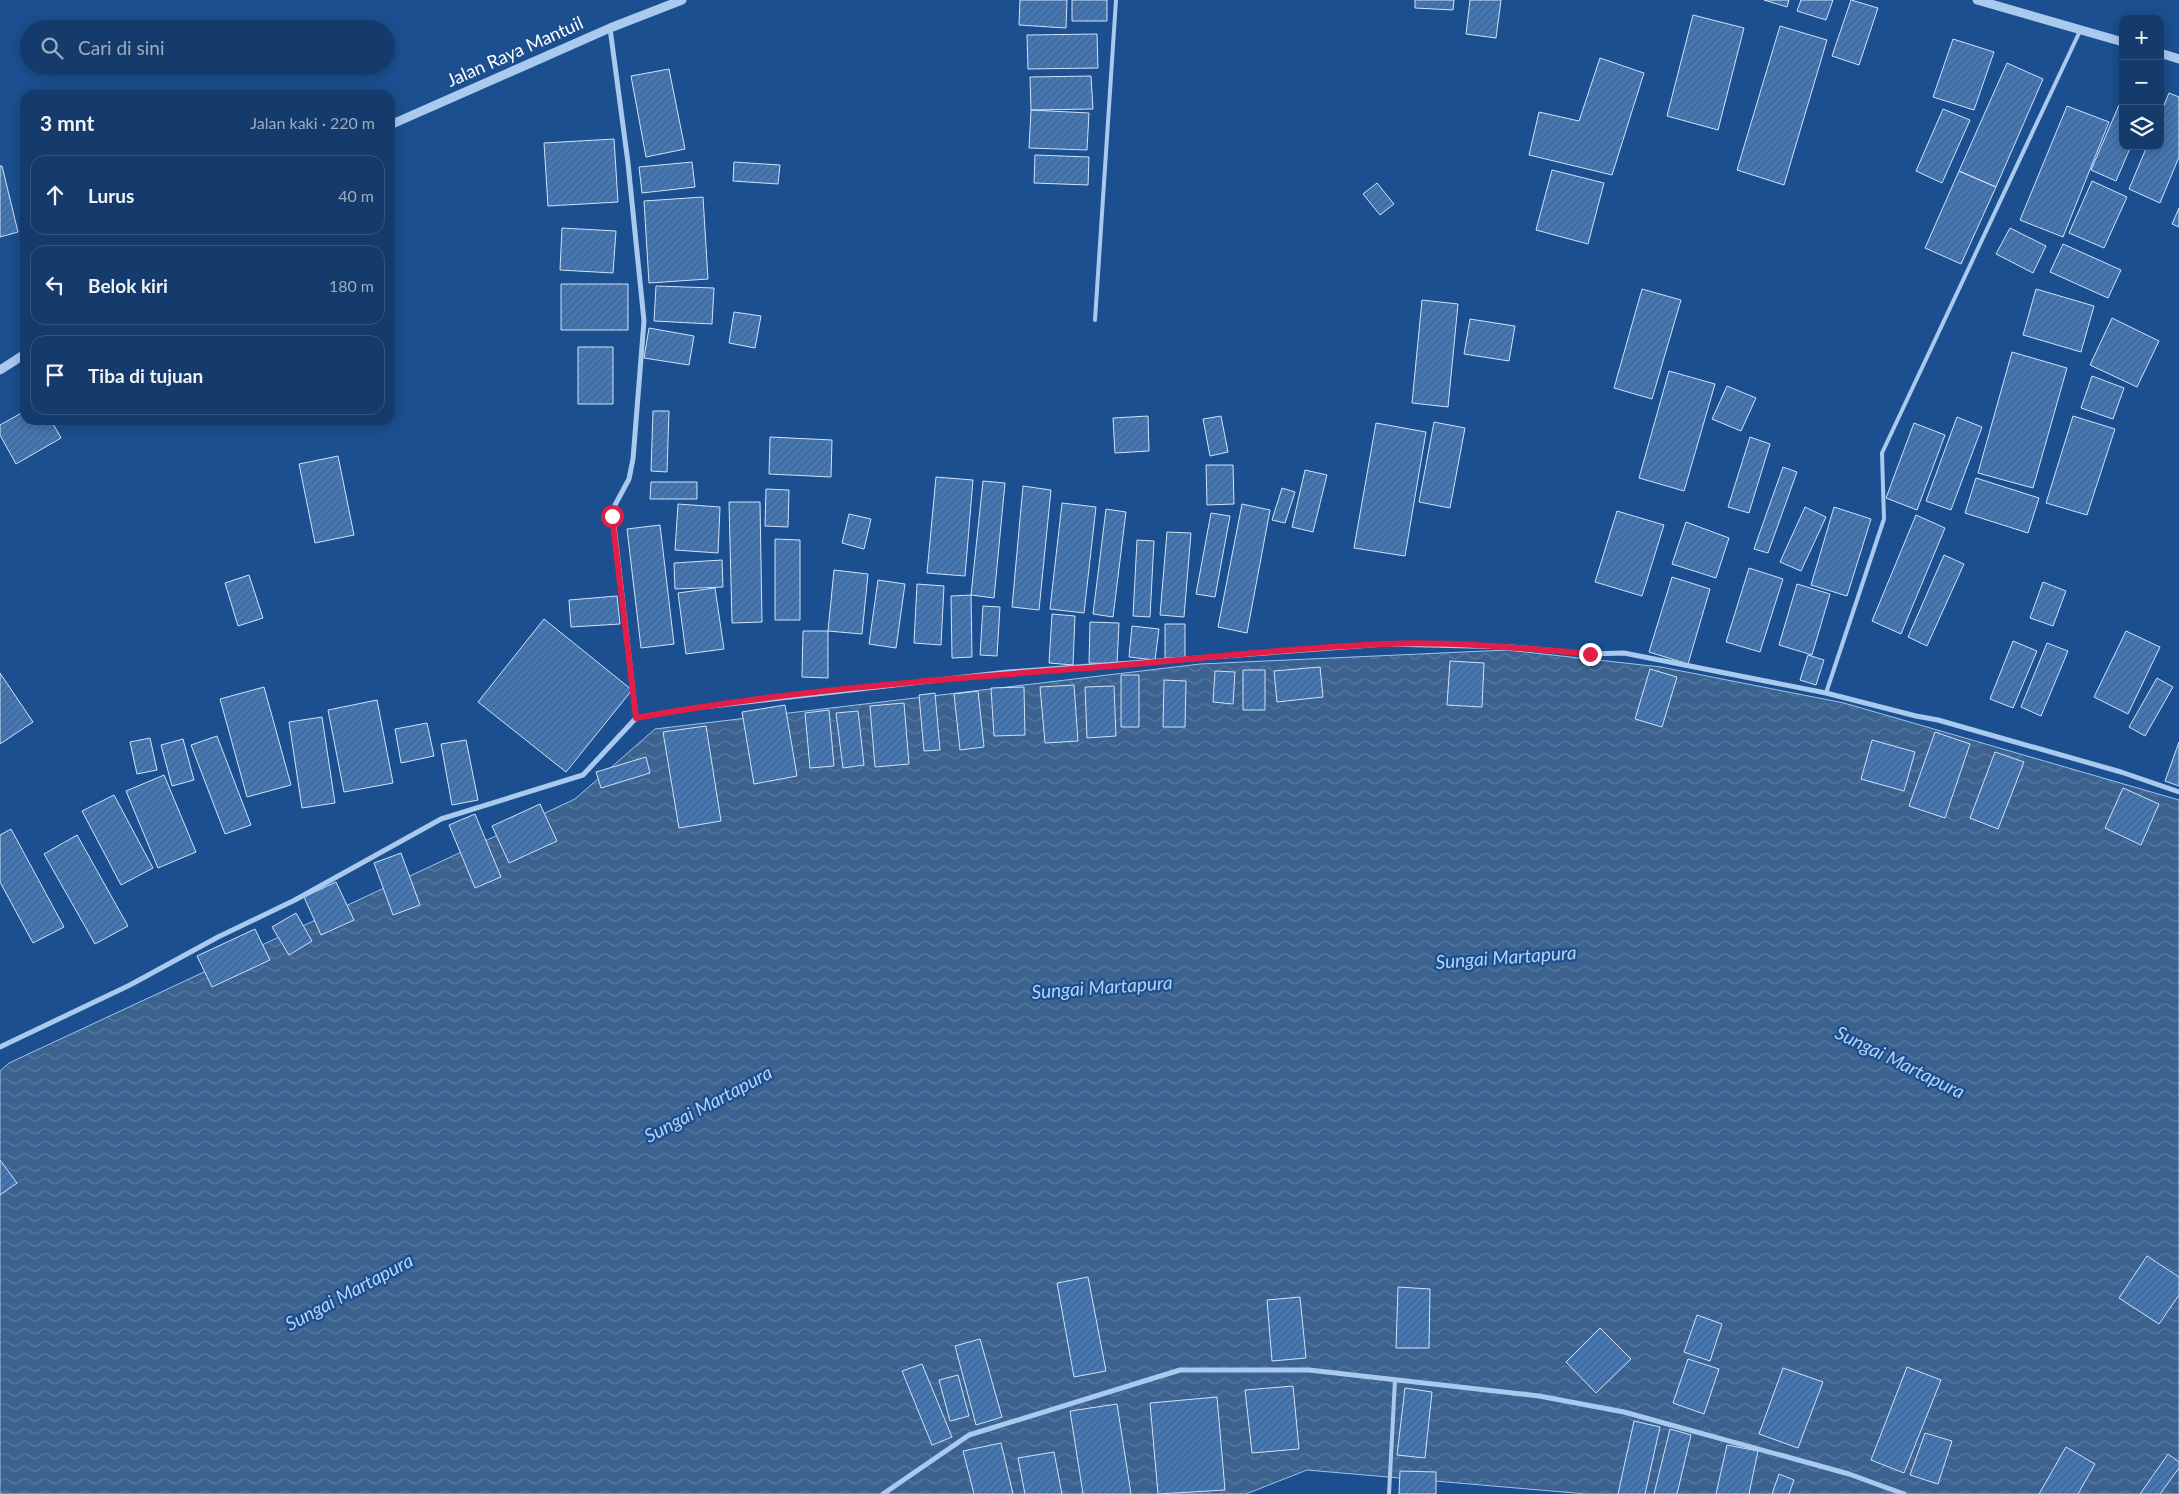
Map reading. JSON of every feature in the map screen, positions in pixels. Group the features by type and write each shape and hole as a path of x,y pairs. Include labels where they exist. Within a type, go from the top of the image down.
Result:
{"street":[{"name":"Jalan Raya Mantuil","path":"395,123 610,28 682,0"},
{"path":"1977,0 2119,41"},
{"path":"610,28 628,163 644,321 633,458 629,479 615,505 612,516 636,718"},
{"path":"2164,54 2179,59"},
{"path":"0,370 20,357"},
{"path":"0,1047 130,985 218,937 295,900 441,819 582,775 636,718 694,708 1008,672 1386,644 1512,647 1590,654 1624,653 1826,693 1938,720 2121,772 2179,792"},
{"path":"883,1494 969,1435 1180,1370 1309,1370 1539,1396 1624,1412 1849,1474 1904,1494"}],"lane":[{"path":"1095,320 1116,0"},
{"path":"1826,693 1884,519 1882,453 2081,30"},
{"path":"1389,1494 1395,1380"}],"water":[{"name":"Sungai Martapura","path":"1507,650 1661,667 1844,703 2179,800 2179,1494 1586,1494 1307,1470 1246,1494 0,1494 0,1071 9,1063 575,799 655,729 1200,664"}],"building":[{"path":"1020,0 1067,0 1066,28 1019,25"},
{"path":"1072,0 1107,0 1107,21 1072,21"},
{"path":"1415,0 1454,0 1453,10 1415,8"},
{"path":"1470,0 1501,0 1496,38 1466,34"},
{"path":"1764,0 1789,0 1787,7"},
{"path":"1801,0 1833,0 1826,20 1797,11"},
{"path":"1851,0 1878,8 1859,65 1832,56"},
{"path":"1693,15 1744,28 1718,130 1667,116"},
{"path":"1780,26 1827,40 1784,185 1737,170"},
{"path":"1097,34 1098,68 1028,69 1027,35"},
{"path":"1953,39 1994,52 1974,110 1933,97"},
{"path":"1600,58 1644,73 1612,175 1529,155 1539,112 1579,121"},
{"path":"2007,63 2043,79 1996,187 1959,171"},
{"path":"669,69 685,149 646,157 631,76"},
{"path":"1091,76 1093,109 1031,110 1030,77"},
{"path":"2169,93 2179,97 2179,157 2160,203 2129,189 2145,150 2164,150 2164,105"},
{"path":"2119,105 2119,150 2129,150 2116,181 2091,170"},
{"path":"2067,106 2109,122 2063,237 2020,220"},
{"path":"1943,109 1970,120 1942,183 1916,171"},
{"path":"1031,110 1089,113 1087,150 1029,148"},
{"path":"614,139 618,202 548,206 544,143"},
{"path":"1035,155 1089,157 1088,185 1034,183"},
{"path":"692,162 695,187 642,193 639,167"},
{"path":"734,162 780,165 778,184 733,181"},
{"path":"0,166 2,166 18,232 0,237"},
{"path":"1552,170 1604,183 1588,244 1536,230"},
{"path":"1959,171 1996,187 1961,264 1925,248"},
{"path":"2092,181 2127,197 2104,248 2069,233"},
{"path":"1377,183 1394,204 1380,215 1363,194"},
{"path":"703,197 708,279 649,283 644,201"},
{"path":"2179,208 2179,227 2172,224"},
{"path":"562,228 616,231 613,273 560,270"},
{"path":"2010,228 2046,246 2033,273 1996,254"},
{"path":"2063,244 2121,270 2108,298 2050,272"},
{"path":"561,284 628,284 628,330 561,330"},
{"path":"656,286 714,288 712,324 654,321"},
{"path":"1642,289 1681,300 1652,399 1614,388"},
{"path":"2036,289 2094,306 2081,352 2023,335"},
{"path":"1422,300 1458,304 1448,407 1412,403"},
{"path":"734,312 761,316 755,348 729,343"},
{"path":"2112,318 2159,341 2137,387 2090,365"},
{"path":"1470,319 1515,326 1509,361 1464,354"},
{"path":"649,328 694,336 689,365 644,358"},
{"path":"578,347 613,347 613,404 578,404"},
{"path":"2012,352 2067,368 2033,488 1978,473"},
{"path":"1669,371 1715,384 1684,491 1639,478"},
{"path":"2092,376 2124,388 2113,419 2081,408"},
{"path":"1727,386 1756,398 1741,431 1712,419"},
{"path":"653,411 669,411 667,472 651,471"},
{"path":"20,414 20,425 54,425 61,438 16,464 0,435 0,425"},
{"path":"1148,416 1149,451 1115,453 1113,418"},
{"path":"1221,416 1228,452 1210,456 1203,419"},
{"path":"2073,416 2115,429 2087,515 2046,503"},
{"path":"1957,417 1982,427 1951,510 1926,501"},
{"path":"1434,422 1465,428 1450,508 1419,502"},
{"path":"1376,423 1426,432 1405,556 1354,548"},
{"path":"1914,423 1945,435 1917,510 1886,498"},
{"path":"770,437 832,440 831,477 769,474"},
{"path":"1750,437 1770,444 1749,513 1728,507"},
{"path":"338,456 354,535 315,543 299,464"},
{"path":"1206,465 1233,465 1234,504 1207,505"},
{"path":"1783,467 1797,472 1768,553 1754,549"},
{"path":"1305,470 1327,475 1313,532 1292,527"},
{"path":"936,477 973,480 965,576 927,573"},
{"path":"1976,478 2039,498 2028,533 1965,513"},
{"path":"983,481 1005,483 994,598 971,595"},
{"path":"651,482 697,482 697,499 650,499"},
{"path":"1023,486 1051,490 1039,610 1012,607"},
{"path":"1282,488 1295,492 1285,523 1272,520"},
{"path":"766,489 789,490 788,527 765,526"},
{"path":"729,502 760,502 762,622 732,623"},
{"path":"1062,503 1096,507 1084,613 1050,609"},
{"path":"678,504 720,507 718,553 675,550"},
{"path":"1242,504 1270,510 1247,633 1218,627"},
{"path":"1805,507 1826,517 1801,571 1780,562"},
{"path":"1834,507 1871,519 1847,596 1811,585"},
{"path":"1106,509 1126,512 1113,617 1093,614"},
{"path":"1617,511 1664,525 1642,596 1595,582"},
{"path":"1211,513 1230,516 1215,597 1196,594"},
{"path":"849,514 871,519 864,549 842,543"},
{"path":"1916,515 1945,528 1901,634 1872,621"},
{"path":"1686,522 1729,538 1716,578 1672,564"},
{"path":"660,525 674,644 641,648 627,529"},
{"path":"1167,532 1191,533 1184,617 1160,615"},
{"path":"775,539 800,540 800,620 775,620"},
{"path":"1137,540 1154,541 1150,617 1133,616"},
{"path":"1944,555 1964,564 1927,646 1908,637"},
{"path":"722,560 723,587 675,589 674,563"},
{"path":"1749,568 1783,579 1760,652 1726,642"},
{"path":"834,570 868,574 862,634 828,631"},
{"path":"249,575 263,618 238,626 225,583"},
{"path":"1672,577 1710,589 1688,664 1649,652"},
{"path":"878,580 905,584 896,648 869,644"},
{"path":"2043,582 2066,591 2053,626 2030,618"},
{"path":"917,584 944,586 941,645 914,643"},
{"path":"1797,584 1830,594 1812,655 1779,645"},
{"path":"715,588 724,649 686,654 678,593"},
{"path":"971,595 972,657 952,658 951,596"},
{"path":"617,596 620,624 571,627 569,600"},
{"path":"983,606 1000,607 997,656 980,655"},
{"path":"1052,614 1075,616 1073,665 1049,663"},
{"path":"544,619 632,690 566,772 478,702"},
{"path":"1090,622 1119,623 1117,664 1089,663"},
{"path":"1165,624 1185,624 1185,659 1165,658"},
{"path":"1132,626 1159,629 1155,660 1129,657"},
{"path":"803,631 828,631 828,678 802,677"},
{"path":"2126,631 2160,647 2128,714 2094,697"},
{"path":"2013,641 2037,651 2013,708 1990,699"},
{"path":"2047,643 2068,651 2041,716 2021,707"},
{"path":"1808,655 1824,660 1816,685 1800,680"},
{"path":"1450,661 1484,663 1482,707 1447,705"},
{"path":"1320,667 1323,697 1277,702 1274,671"},
{"path":"1650,669 1677,677 1662,727 1635,719"},
{"path":"1243,670 1265,670 1265,710 1243,710"},
{"path":"1215,671 1235,672 1233,704 1213,702"},
{"path":"0,673 33,722 0,744"},
{"path":"1121,675 1139,675 1139,727 1121,727"},
{"path":"2157,678 2173,687 2145,736 2129,727"},
{"path":"1164,680 1186,681 1185,727 1163,727"},
{"path":"1074,685 1078,741 1045,743 1040,687"},
{"path":"1114,686 1116,736 1087,738 1085,687"},
{"path":"264,687 291,785 247,797 220,699"},
{"path":"1024,687 1025,735 994,736 991,688"},
{"path":"978,691 984,747 960,750 954,694"},
{"path":"935,693 940,750 924,751 919,695"},
{"path":"377,700 393,783 344,792 328,710"},
{"path":"904,703 909,764 875,767 870,706"},
{"path":"785,705 797,776 754,784 742,712"},
{"path":"829,710 834,766 810,768 805,713"},
{"path":"858,711 864,765 843,768 836,713"},
{"path":"322,717 335,803 302,808 289,722"},
{"path":"427,723 434,756 401,763 395,729"},
{"path":"706,726 721,821 679,828 663,732"},
{"path":"1935,732 1970,744 1945,818 1909,806"},
{"path":"217,736 251,825 225,834 191,745"},
{"path":"150,738 157,770 137,774 130,742"},
{"path":"183,739 194,780 172,786 161,745"},
{"path":"466,740 478,800 452,805 441,744"},
{"path":"1872,740 1915,752 1904,791 1861,779"},
{"path":"2179,742 2179,786 2165,781"},
{"path":"1995,752 2024,762 1998,829 1970,818"},
{"path":"646,757 650,773 601,788 596,772"},
{"path":"164,775 196,852 158,868 126,791"},
{"path":"2123,788 2159,804 2141,845 2105,828"},
{"path":"114,795 153,868 121,885 82,811"},
{"path":"540,804 557,841 509,863 492,826"},
{"path":"475,814 501,877 475,888 449,825"},
{"path":"11,829 64,927 33,943 0,882 0,835"},
{"path":"77,835 128,926 95,944 44,854"},
{"path":"401,853 420,905 393,915 374,863"},
{"path":"336,882 354,920 321,935 304,897"},
{"path":"296,913 312,941 289,955 272,927"},
{"path":"255,929 270,960 212,987 197,956"},
{"path":"0,1160 17,1183 0,1195"},
{"path":"2147,1256 2179,1277 2179,1295 2159,1324 2119,1298"},
{"path":"1088,1277 1106,1371 1074,1377 1057,1283"},
{"path":"1398,1287 1430,1289 1429,1348 1396,1348"},
{"path":"1300,1297 1306,1358 1272,1361 1267,1300"},
{"path":"1697,1315 1722,1324 1710,1361 1684,1352"},
{"path":"1600,1328 1631,1359 1596,1393 1566,1362"},
{"path":"980,1339 1002,1417 976,1425 955,1346"},
{"path":"1688,1359 1719,1369 1704,1414 1673,1403"},
{"path":"922,1364 952,1437 932,1445 902,1371"},
{"path":"1907,1367 1941,1380 1904,1473 1871,1460"},
{"path":"1783,1368 1823,1382 1798,1448 1759,1434"},
{"path":"958,1375 969,1416 950,1421 939,1380"},
{"path":"1293,1386 1299,1449 1252,1453 1245,1390"},
{"path":"1405,1388 1432,1392 1425,1458 1397,1455"},
{"path":"1217,1397 1225,1490 1158,1494 1150,1403"},
{"path":"1117,1404 1131,1494 1083,1494 1070,1411"},
{"path":"1634,1421 1660,1427 1645,1494 1618,1494"},
{"path":"1670,1429 1691,1435 1677,1494 1654,1494"},
{"path":"1925,1433 1952,1441 1938,1484 1910,1475"},
{"path":"1001,1443 1013,1494 974,1494 963,1451"},
{"path":"1727,1445 1758,1451 1749,1494 1716,1494"},
{"path":"2066,1447 2095,1464 2078,1494 2039,1494"},
{"path":"1054,1452 1062,1494 1025,1494 1018,1458"},
{"path":"2168,1454 2179,1462 2179,1468 2160,1494 2140,1494"},
{"path":"1400,1471 1436,1472 1436,1494 1399,1494"},
{"path":"1779,1474 1794,1480 1789,1494 1772,1494"}],"route":[{"path":"612,516 636,718 694,708 1008,672 1099,667 1242,654 1386,644 1512,647 1590,654"}]}
